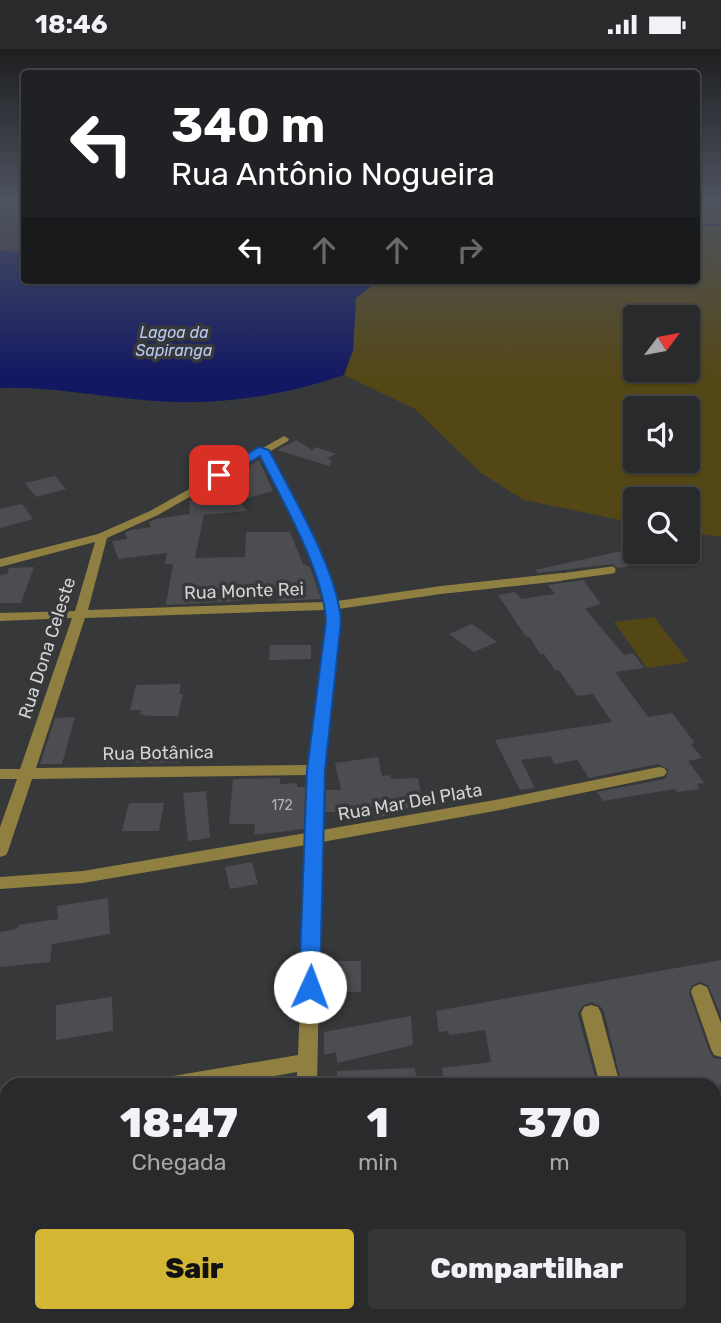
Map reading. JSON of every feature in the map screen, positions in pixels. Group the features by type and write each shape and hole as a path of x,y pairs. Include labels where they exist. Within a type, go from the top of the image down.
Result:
{"street":[{"path":"0,563 102,536 154,513 284,439"},
{"path":"263,450 310,546 332,606 333,621 316,770 307,1078"},
{"name":"Rua Dona Celeste","path":"0,851 80,615 102,536"},
{"name":"Rua Monte Rei","path":"0,617 332,606 441,590 561,577"},
{"name":"Rua Botânica","path":"0,774 316,770"},
{"name":"Rua Mar Del Plata","path":"0,883 54,880 316,838 547,798 659,772"},
{"path":"700,992 721,1049"},
{"path":"591,1013 608,1078"},
{"path":"214,1078 307,1062"}],"lane":[{"name":"Rua Monte Rei","path":"561,577 612,569"}],"shaded area":[{"path":"700,260 721,260 721,537 700,534 700,487 623,487 623,521 524,500 481,473 415,409 344,375 353,350 356,298 374,284 700,284"},
{"path":"654,617 689,662 647,668 614,622"}],"water":[{"name":"Lagoa da Sapiranga","path":"0,260 21,260 21,284 373,284 356,298 353,350 344,375 303,387 240,399 197,402 154,401 44,389 0,388"}],"building":[{"path":"296,440 312,450 316,447 336,454 327,458 332,461 329,466 277,450"},
{"path":"259,460 273,491 240,500 246,511 204,515 195,558 245,557 246,532 290,532 303,564 310,567 321,599 279,601 274,586 245,587 242,601 166,605 173,564 165,564 167,553 118,559 112,541 127,539 125,533 131,530 151,527 149,522 156,519 190,514 189,501 215,500 205,491 217,487 214,486"},
{"path":"55,476 66,489 36,497 25,483"},
{"path":"22,504 33,519 0,528 0,509"},
{"path":"623,551 623,564 643,564 618,568 612,564 538,573 535,570"},
{"path":"34,567 21,603 0,603 0,575 7,574 9,568"},
{"path":"583,580 601,604 585,609 624,655 633,653 644,668 615,672 648,717 672,713 695,743 691,744 702,758 688,761 704,783 697,784 700,789 677,792 675,789 603,801 597,792 665,779 669,770 658,764 589,778 577,760 555,764 550,756 521,760 535,788 520,790 495,740 612,722 593,694 577,696 559,670 555,670 544,654 540,654 529,636 526,637 498,595 515,592 521,599 555,594 548,585"},
{"path":"472,624 497,642 474,652 449,634"},
{"path":"270,645 311,645 311,659 269,660"},
{"path":"181,684 179,694 183,694 178,716 140,715 141,710 130,710 136,685"},
{"path":"75,717 62,764 40,764 55,718"},
{"path":"109,749 179,749 179,763 104,763"},
{"path":"378,757 382,776 390,775 391,779 418,778 423,807 396,809 397,814 374,818 373,812 325,812 326,790 341,790 335,763"},
{"path":"280,778 280,784 297,783 297,787 305,787 304,829 254,835 255,824 229,824 233,779"},
{"path":"206,791 210,838 188,841 183,793"},
{"path":"129,803 164,803 159,831 122,831"},
{"path":"252,862 258,884 230,889 225,867"},
{"path":"108,898 110,934 52,944 50,962 0,967 0,932 17,929 18,925 58,919 57,906"},
{"path":"721,960 721,1016 708,985 699,982 691,986 689,993 709,1050 713,1058 721,1059 721,1078 620,1078 604,1012 592,1002 582,1006 578,1014 595,1078 443,1078 442,1068 491,1062 485,1030 449,1035 448,1031 439,1032 436,1011"},
{"path":"326,961 361,961 361,992 325,992"},
{"path":"112,997 113,1031 56,1040 56,1005"},
{"path":"411,1016 413,1045 337,1063 336,1052 324,1055 324,1032"},
{"path":"415,1068 416,1078 337,1078 337,1071"}],"route":[{"path":"219,475 263,450 310,546 332,606 333,621 316,770 310,987"}]}
